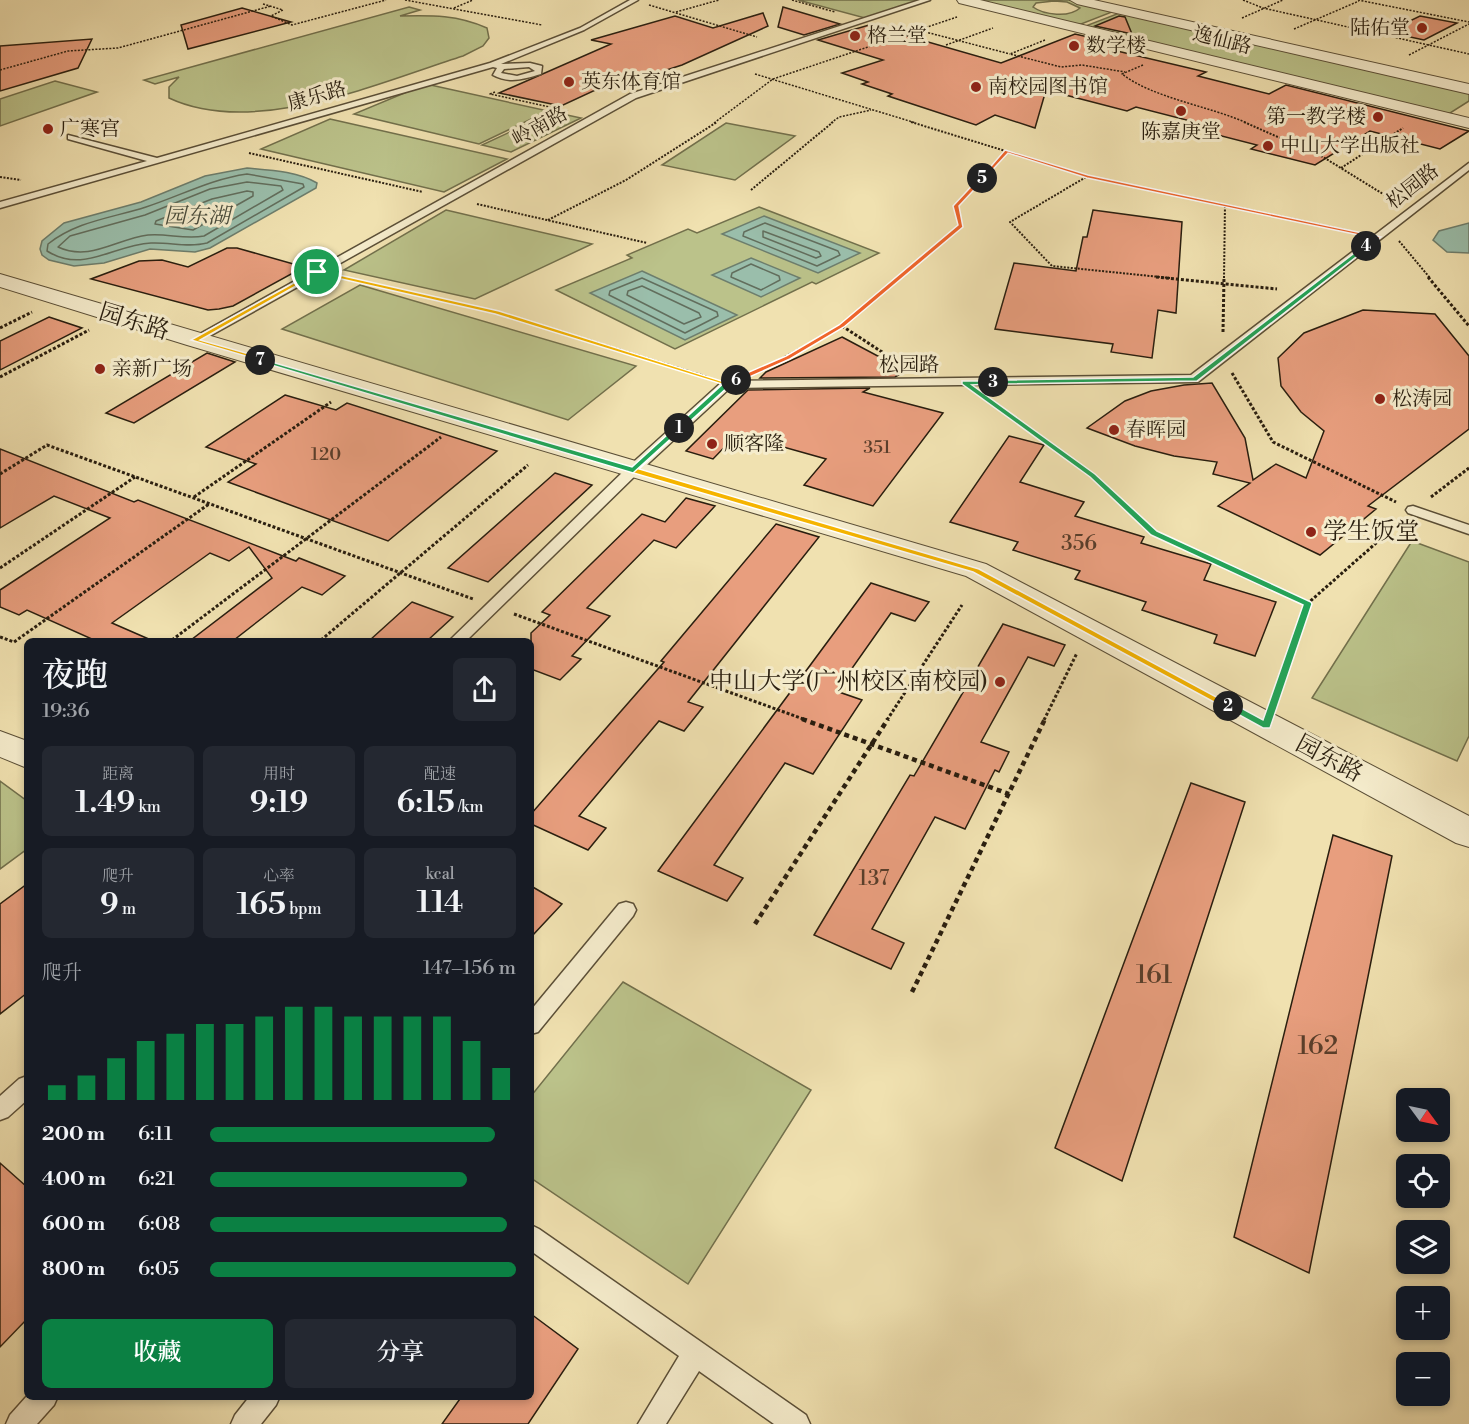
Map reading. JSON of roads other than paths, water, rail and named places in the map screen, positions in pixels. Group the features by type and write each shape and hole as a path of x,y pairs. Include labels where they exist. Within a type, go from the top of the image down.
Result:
{"street":[{"name":"逸仙路","path":"964,0 1469,123"},
{"name":"逸仙路","path":"1077,0 1469,89"},
{"name":"园东路","path":"0,280 353,387 976,570 1469,833"},
{"path":"0,743 24,754"}],"lane":[{"name":"康乐路","path":"0,205 493,65 575,32 634,0"},
{"name":"岭南路","path":"195,340 633,96 927,0"},
{"path":"493,65 502,67"},
{"path":"71,137 156,160"},
{"name":"松园路","path":"633,470 727,384 1194,379 1469,166"},
{"path":"460,638 633,470"},
{"path":"1413,510 1469,530"},
{"path":"534,1021 626,910"},
{"path":"0,1110 24,1089"},
{"path":"534,1239 794,1423"},
{"path":"651,1424 696,1353"},
{"path":"19,1424 41,1400"},
{"path":"244,1424 264,1400"}],"water":[{"name":"园东湖","path":"247,168 301,176 317,183 316,188 210,248 195,252 150,249 104,263 74,266 49,260 42,255 40,249 42,241 64,223 141,202 205,176"},
{"path":"764,216 860,253 818,273 722,234"},
{"path":"1469,223 1469,253 1447,252 1433,240 1439,231"},
{"path":"751,258 800,278 761,297 712,275"},
{"path":"642,271 737,315 685,340 590,293"}],"place":[{"name":"陆佑堂","path":"1422,28"},
{"name":"格兰堂","path":"855,36"},
{"name":"数学楼","path":"1074,46"},
{"name":"英东体育馆","path":"569,82"},
{"name":"南校园图书馆","path":"976,87"},
{"name":"陈嘉庚堂","path":"1181,111"},
{"name":"第一教学楼","path":"1378,117"},
{"name":"广寒宫","path":"48,129"},
{"name":"中山大学出版社","path":"1268,146"},
{"name":"亲新广场","path":"100,369"},
{"name":"松涛园","path":"1380,399"},
{"name":"春晖园","path":"1114,430"},
{"name":"顺客隆","path":"712,444"},
{"name":"学生饭堂","path":"1311,532"},
{"name":"中山大学(广州校区南校园)","path":"1000,682"}]}
